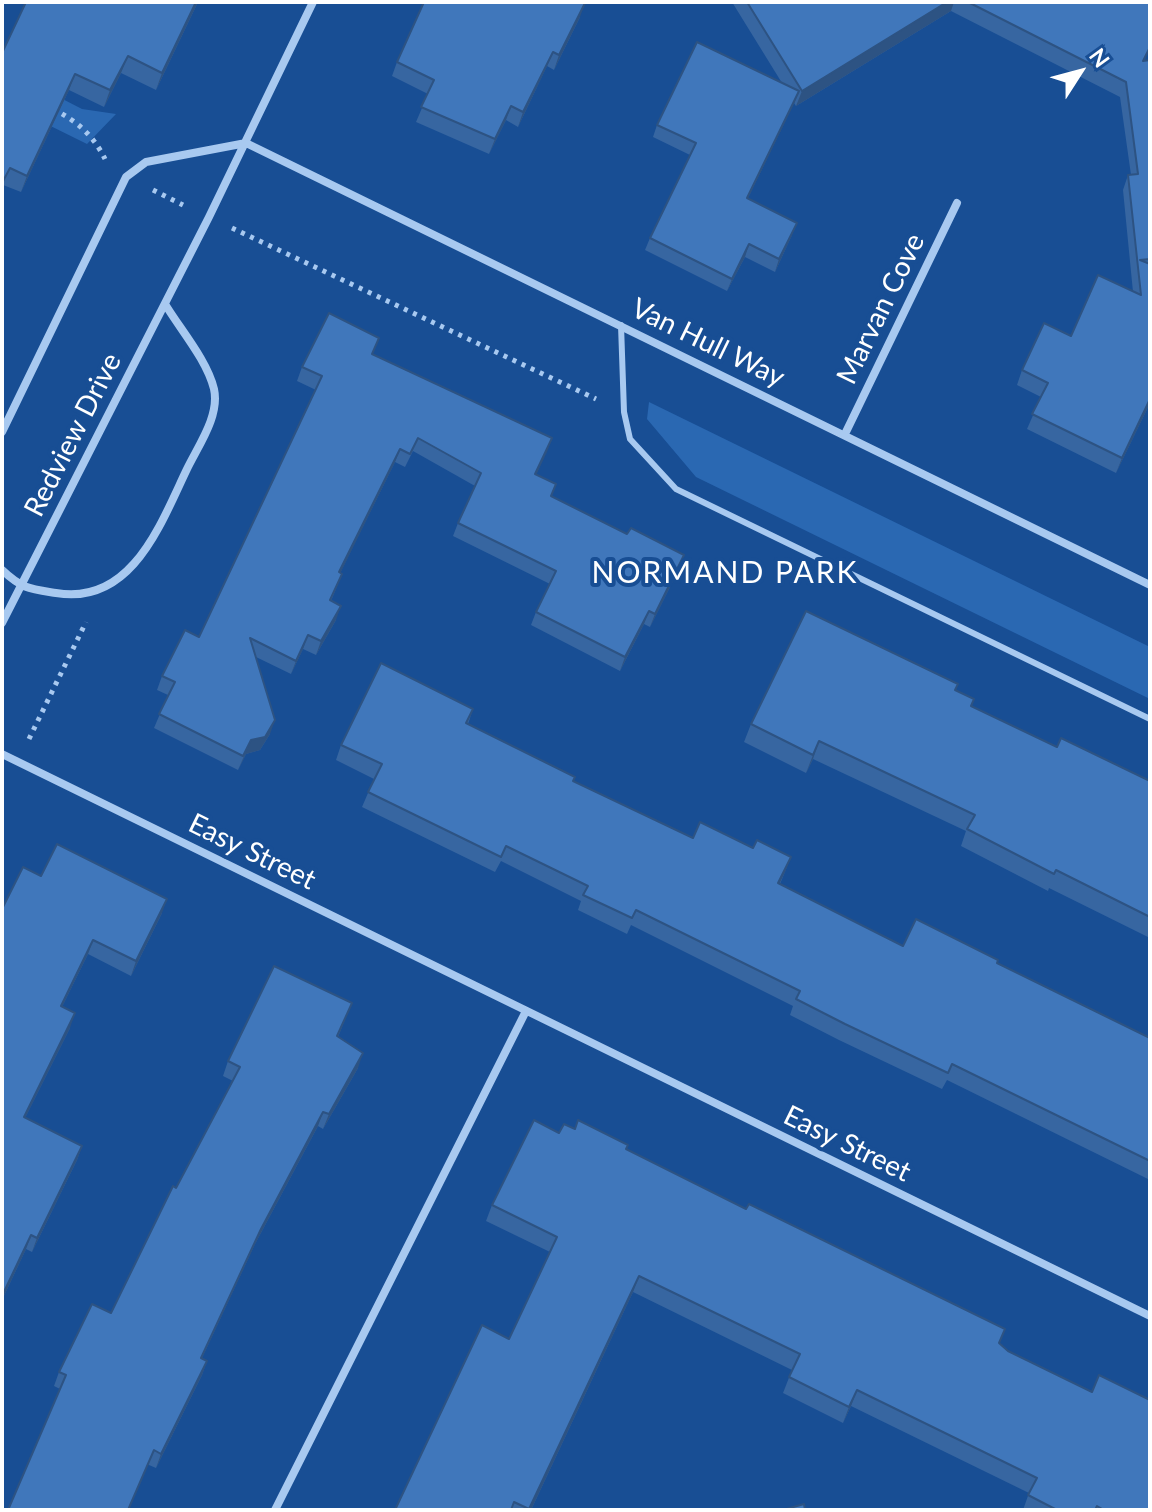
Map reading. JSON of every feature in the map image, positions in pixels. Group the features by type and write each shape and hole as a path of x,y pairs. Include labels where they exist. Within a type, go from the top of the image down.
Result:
{"street":[{"name":"Redview Drive","path":"2,623 209,217 313,2"},
{"path":"2,432 126,177 146,162 246,143"},
{"name":"Van Hull Way","path":"246,143 1150,585"},
{"name":"Marvan Cove","path":"845,434 957,203"},
{"path":"2,570 19,587 67,595 102,589 132,568 148,549 213,416 214,390 165,304"},
{"name":"Easy Street","path":"2,754 1150,1316"},
{"path":"275,1510 526,1011"}],"lane":[{"path":"621,325 624,412 630,439 676,489 1150,719"}],"path":[{"path":"44,104 72,118 95,140 108,164 126,177 624,412"},
{"path":"17,762 102,589"}],"shaded area":[{"path":"2,68 82,109 116,114 87,144 2,102"},
{"path":"649,402 1150,647 1150,699 696,477 647,419"}],"building":[{"path":"26,2 196,2 162,73 128,56 110,90 75,74 27,176 10,168 2,183 2,53"},
{"path":"424,2 585,3 559,55 553,52 523,112 511,106 495,139 421,107 434,80 397,62"},
{"path":"747,2 947,2 802,91"},
{"path":"968,2 1150,2 1150,47 1143,61 1150,60 1150,259 1140,260 1150,264 1150,399 1122,458 1032,414 1048,383 1022,370 1044,323 1071,336 1098,275 1141,295 1128,175 1138,174 1126,82"},
{"path":"697,42 799,91 747,198 797,223 779,259 749,244 732,279 650,238 696,143 657,125"},
{"path":"329,313 379,338 372,354 552,438 535,474 556,484 551,496 627,534 631,528 684,555 655,614 649,611 625,657 536,612 556,571 458,523 481,473 418,438 410,454 400,449 339,572 342,574 330,600 341,606 321,641 308,635 296,661 250,638 275,720 265,737 251,740 243,756 159,714 175,682 162,676 185,630 199,637 322,376 302,367"},
{"path":"806,611 958,684 955,690 974,699 971,706 1057,747 1061,738 1150,781 1150,917 1056,870 1054,874 967,829 975,815 819,741 813,755 751,724"},
{"path":"381,663 473,709 466,723 575,777 573,781 693,838 700,822 753,848 757,840 791,857 778,883 903,946 916,919 998,960 997,963 1150,1038 1150,1161 952,1064 948,1073 845,1024 796,999 800,991 636,910 632,918 583,895 588,886 506,846 501,857 368,792 382,764 341,745"},
{"path":"57,844 167,899 136,961 93,940 61,1006 75,1013 24,1117 82,1146 37,1238 31,1235 2,1296 2,909 23,867 41,876"},
{"path":"274,966 352,1003 337,1036 363,1053 329,1114 323,1112 261,1229 201,1358 207,1361 161,1454 154,1450 128,1510 8,1510 66,1375 59,1372 92,1304 111,1313 173,1186 176,1188 240,1067 228,1061"},
{"path":"534,1120 559,1133 564,1124 575,1129 578,1120 628,1145 626,1149 746,1209 749,1204 1005,1329 999,1343 1008,1351 1092,1392 1099,1375 1150,1400 1150,1510 1104,1510 1097,1506 1095,1510 1057,1510 1028,1495 1037,1478 857,1390 849,1407 789,1377 800,1354 639,1276 529,1509 514,1502 511,1510 395,1510 482,1325 509,1339 557,1237 492,1205"},
{"path":"804,1504 805,1510 783,1510"}],"district":[{"name":"NORMAND PARK","path":"725,573"}]}
